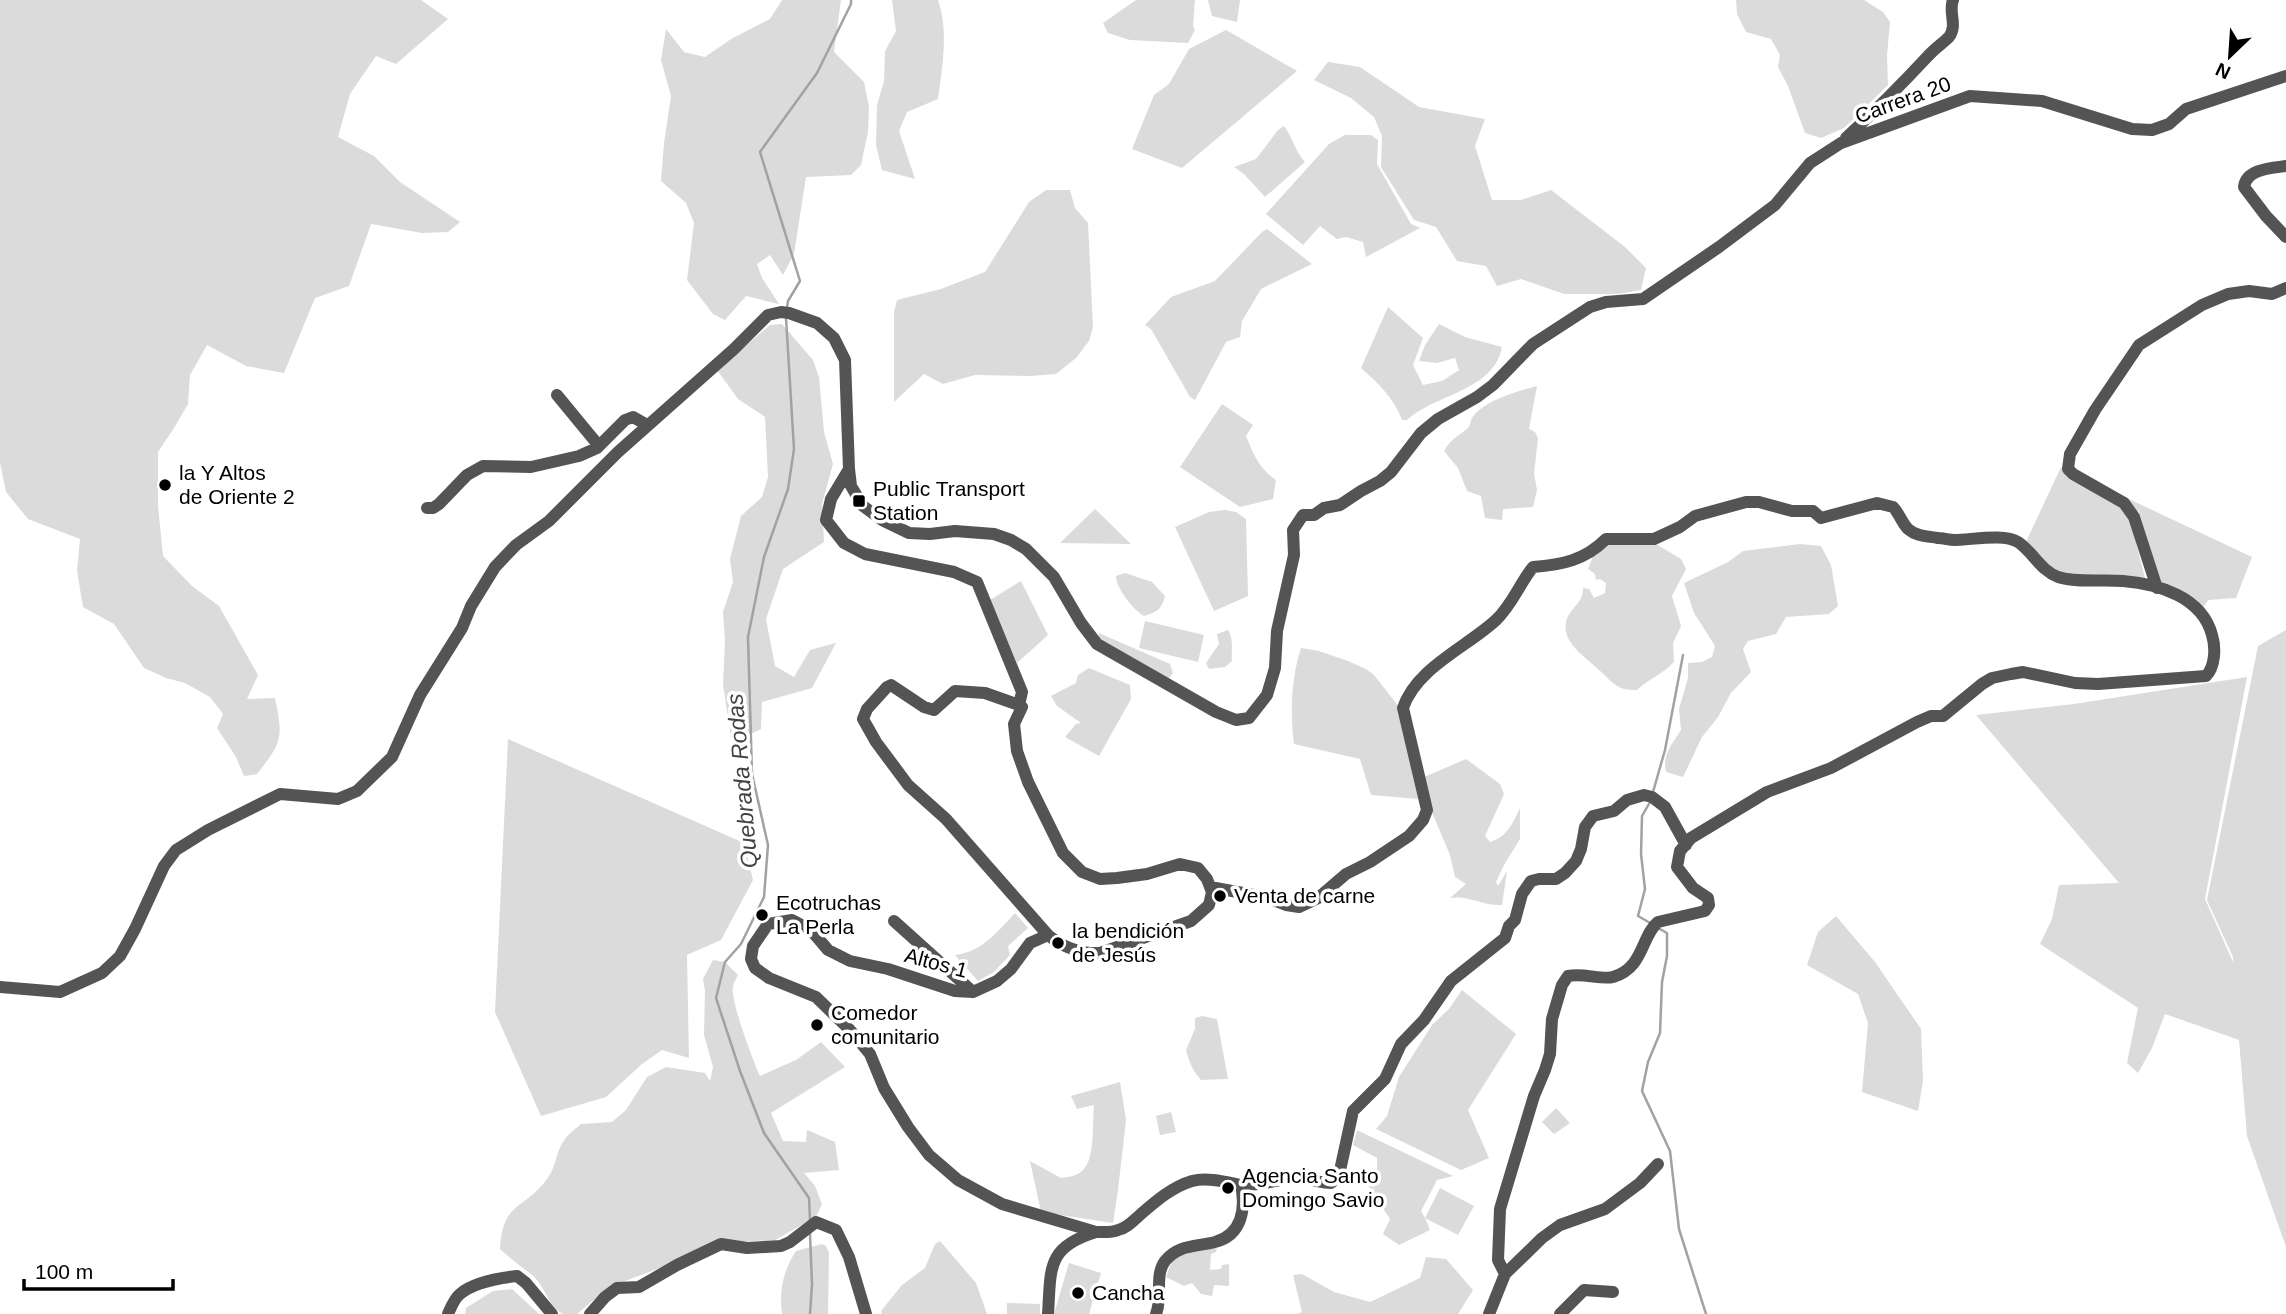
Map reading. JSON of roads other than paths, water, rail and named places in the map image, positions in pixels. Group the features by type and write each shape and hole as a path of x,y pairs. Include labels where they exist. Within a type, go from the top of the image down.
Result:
{"street":[{"path":"1841,143 1949,36 1954,22 1950,7 1953,0"},
{"name":"Carrera 20","path":"849,469 851,486 863,506 882,520 909,533 955,531 994,534 1011,540 1026,549 1054,577 1080,623 1097,644 1216,712 1236,720 1249,718 1268,695 1275,668 1277,631 1294,555 1293,530 1303,515 1314,515 1324,508 1340,505 1381,481 1421,433 1438,419 1477,397 1493,385 1533,344 1590,307 1606,302 1643,299 1751,225 1775,205 1810,163 1824,152 1841,143 1970,96 2042,101 2132,129 2152,130 2169,124 2186,108 2286,76"},
{"path":"2286,166 2249,175 2244,187 2286,237"},
{"path":"2157,588 2134,517 2124,503 2073,474 2068,469 2070,454 2095,410 2139,345 2202,305 2228,294 2249,291 2272,294 2286,288"},
{"path":"0,987 60,992 102,973 120,956 164,866 176,850 208,830 280,794 338,799 357,791 392,757 420,695 462,628 471,606 495,567 516,545 549,522 647,425 734,349 768,315 785,312 817,324 834,338 845,360 849,469 831,499 826,520 844,542 865,554 954,572 977,582 1022,692 1019,705 1022,708 1014,724 1017,751 1028,782 1063,853 1082,872 1100,878 1147,874 1180,864 1198,868 1212,892 1209,905 1191,921 1100,953 1087,954 1055,942 946,820 908,785 876,742 863,719 867,709 891,685 924,707 934,710 955,691 985,693 1019,705"},
{"path":"557,395 599,446"},
{"path":"427,508 439,504 467,475 483,466 531,467 579,456 599,446 625,420 633,417 647,425"},
{"path":"1210,887 1265,897 1299,907 1318,898 1346,874 1370,862 1409,836 1423,820 1427,810 1403,708 1410,693 1454,650 1496,620 1533,567 1579,558 1592,553 1606,539 1654,538 1680,527 1695,516 1746,502 1759,502 1792,511 1813,511 1821,518 1877,503 1892,507 1908,529 1923,537 1950,540 2003,538 2017,541 2038,565 2057,576 2077,580 2125,581 2157,588 2183,597 2202,612 2213,638 2213,660 2206,676 2098,684 2075,683 2023,672 1992,678 1943,716 1931,716 1917,722 1830,768 1767,792 1691,838 1681,851 1677,867 1693,888 1708,898 1709,905 1705,911 1656,924 1642,953 1621,974 1606,978 1581,974 1568,976 1562,985 1552,1019 1550,1054 1534,1096 1500,1209 1498,1261 1505,1274"},
{"path":"1048,1314 1051,1266 1057,1254 1081,1236 1118,1231 1178,1187 1195,1180 1219,1180 1252,1186 1300,1177 1319,1183 1331,1183 1339,1175 1353,1111 1385,1079 1401,1044 1424,1020 1451,982 1505,938 1509,926 1515,920 1522,894 1531,881 1556,879 1576,861 1585,827 1592,816 1614,811 1627,800 1644,795 1651,797 1665,807 1686,845"},
{"name":"Altos 1","path":"1048,935 1030,943 1010,970 997,981 973,992 955,991 888,969 850,961 828,950 811,930 792,920 768,924 752,946 751,959 755,968 769,978 816,997 850,1030 870,1054 884,1088 908,1128 929,1155 958,1180 1002,1204 1096,1232"},
{"path":"894,921 973,992"},
{"path":"1489,1314 1505,1274 1542,1238 1560,1225 1605,1209 1640,1183 1657,1164"},
{"path":"1156,1314 1159,1307 1161,1268 1167,1259 1184,1247 1228,1237 1241,1222 1245,1200 1241,1185"},
{"path":"590,1314 617,1288 639,1287 722,1244 747,1248 781,1246 816,1222 836,1230 849,1257 866,1314"},
{"path":"448,1314 457,1295 469,1288 517,1276 552,1314"},
{"path":"1560,1314 1584,1290 1613,1292"}],"waterway":[{"name":"Quebrada Rodas","path":"787,308 788,301 800,281 760,152 817,73 851,0"},
{"name":"Quebrada Rodas","path":"786,318 794,449 788,489 764,557 748,637 752,774 768,845 764,897 741,944 725,962 716,998 764,1133 809,1198 810,1220"},
{"path":"1653,792 1665,750 1683,655"},
{"path":"1650,802 1642,816 1641,854 1645,889 1638,916 1652,924"},
{"path":"1658,928 1667,933 1660,1033 1648,1062 1642,1091 1670,1151 1679,1229 1706,1314"},
{"name":"Quebrada Rodas","path":"810,1234 810,1314"}],"place":[{"name":"la Y Altos de Oriente 2","path":"165,485"},
{"name":"Public Transport Station","path":"859,501"},
{"name":"Venta de carne","path":"1220,896"},
{"name":"Ecotruchas La Perla","path":"762,915"},
{"name":"la bendición de Jesús","path":"1058,943"},
{"name":"Comedor comunitario","path":"817,1025"},
{"name":"Agencia Santo Domingo Savio","path":"1228,1188"},
{"name":"Cancha","path":"1078,1293"}]}
